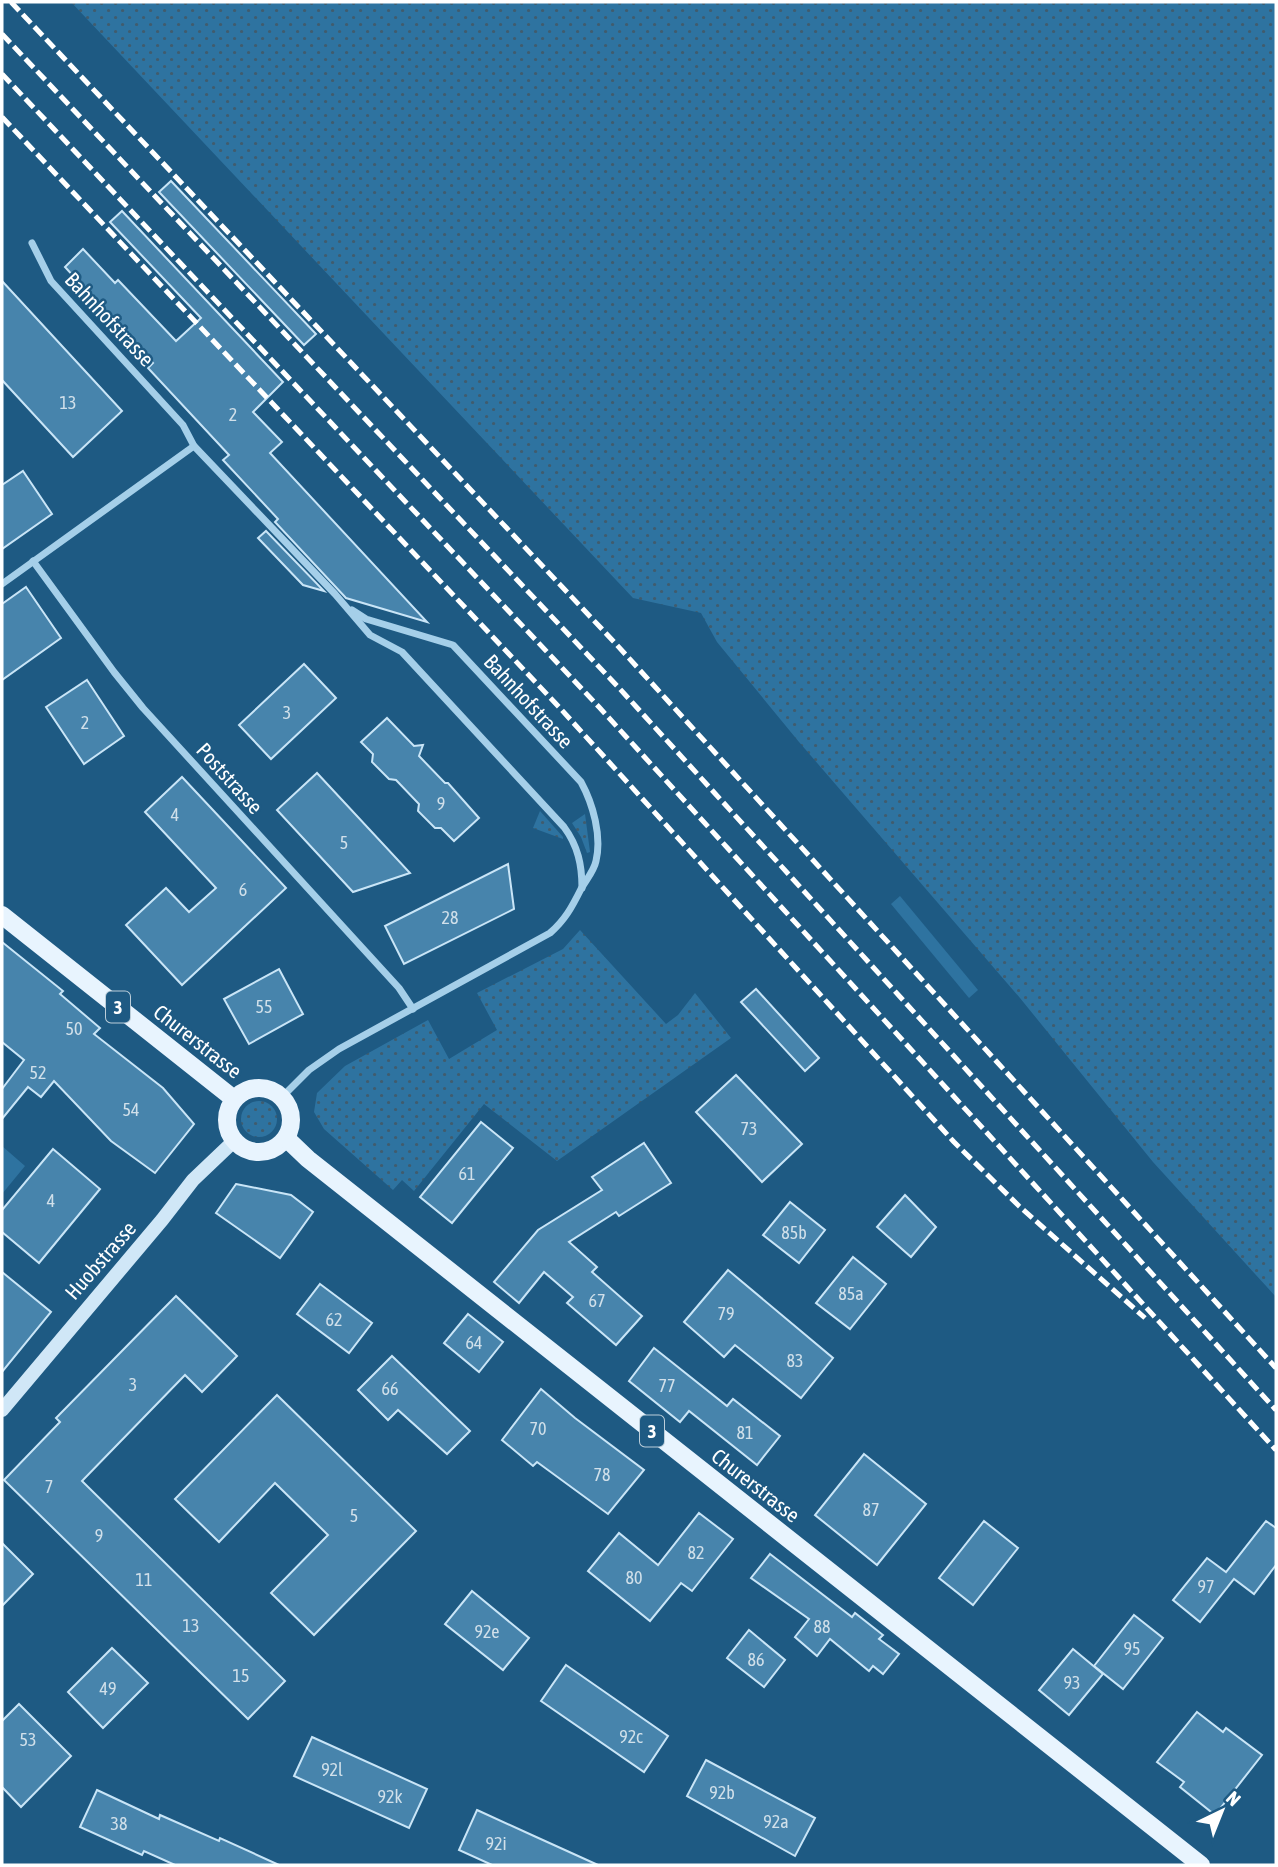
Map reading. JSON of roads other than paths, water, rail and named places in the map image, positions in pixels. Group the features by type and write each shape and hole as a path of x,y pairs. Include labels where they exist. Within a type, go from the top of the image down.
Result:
{"main road":[{"name":"Churerstrasse","path":"2,915 234,1099"},
{"path":"255,1088 272,1090 282,1097 291,1114 291,1127 286,1139 275,1148 261,1152 246,1150 234,1141 227,1120 234,1099 243,1091 255,1088"},
{"name":"Churerstrasse","path":"286,1139 1201,1865"}],"street":[{"name":"Bahnhofstrasse","path":"33,243 51,281 183,425 194,446 346,606 358,624 374,639 402,652 564,827 577,848 582,871 582,888"},
{"path":"2,584 194,446"},
{"name":"Poststrasse","path":"33,561 143,708 399,988 413,1009"},
{"name":"Bahnhofstrasse","path":"282,1097 317,1064 339,1049 550,933 566,918 596,863 598,850 592,808 580,782 453,645 366,619 346,606"},
{"name":"Huobstrasse","path":"2,1410 193,1180 234,1141"}],"railway":[{"path":"11,2 616,644 1276,1368"},
{"path":"2,34 620,689 1276,1410"},
{"path":"2,74 599,707 1276,1450"},
{"path":"2,117 559,707 954,1142 1019,1206 1145,1318"}]}
